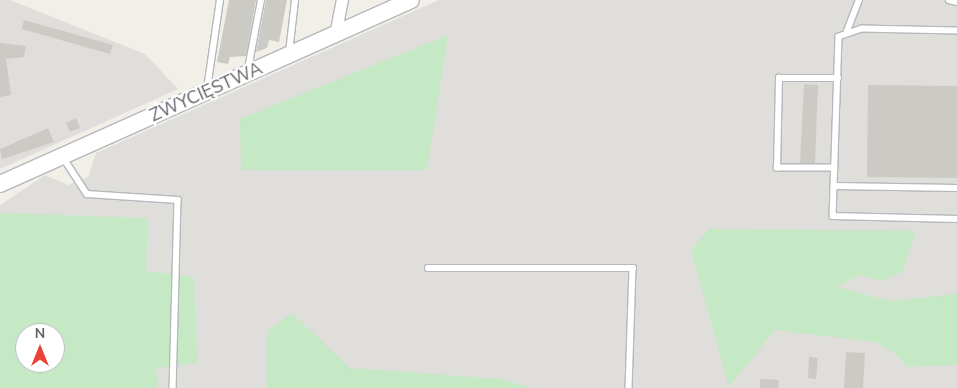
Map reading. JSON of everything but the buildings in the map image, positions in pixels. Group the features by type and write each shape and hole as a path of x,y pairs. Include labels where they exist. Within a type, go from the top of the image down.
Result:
{"street":[{"path":"335,35 342,0"},
{"name":"ZWYCIĘSTWA","path":"0,184 411,0"}],"lane":[{"path":"207,91 220,0"},
{"path":"247,74 261,0"},
{"path":"289,55 295,0"},
{"path":"859,0 847,31 839,37 833,216 957,219"},
{"path":"949,0 957,2"},
{"path":"847,31 957,31"},
{"path":"835,168 777,168 779,78 838,78"},
{"path":"62,156 87,194 178,200 173,388"},
{"path":"834,186 957,188"},
{"path":"428,268 633,268 629,388"}],"shaded area":[{"path":"0,0 10,0 145,54 178,89 0,169"},
{"path":"439,0 957,0 957,388 0,388 0,205 45,175 68,185 88,177 96,153"}],"green space":[{"path":"448,35 427,170 241,170 240,119"},
{"path":"0,213 148,218 146,271 194,277 197,363 156,368 158,388 0,388"},
{"path":"709,229 916,231 902,272 883,281 859,275 837,287 890,301 957,294 957,365 906,367 895,353 875,342 775,330 729,387 691,250"},
{"path":"292,313 350,368 501,379 533,388 267,388 267,331"}]}
